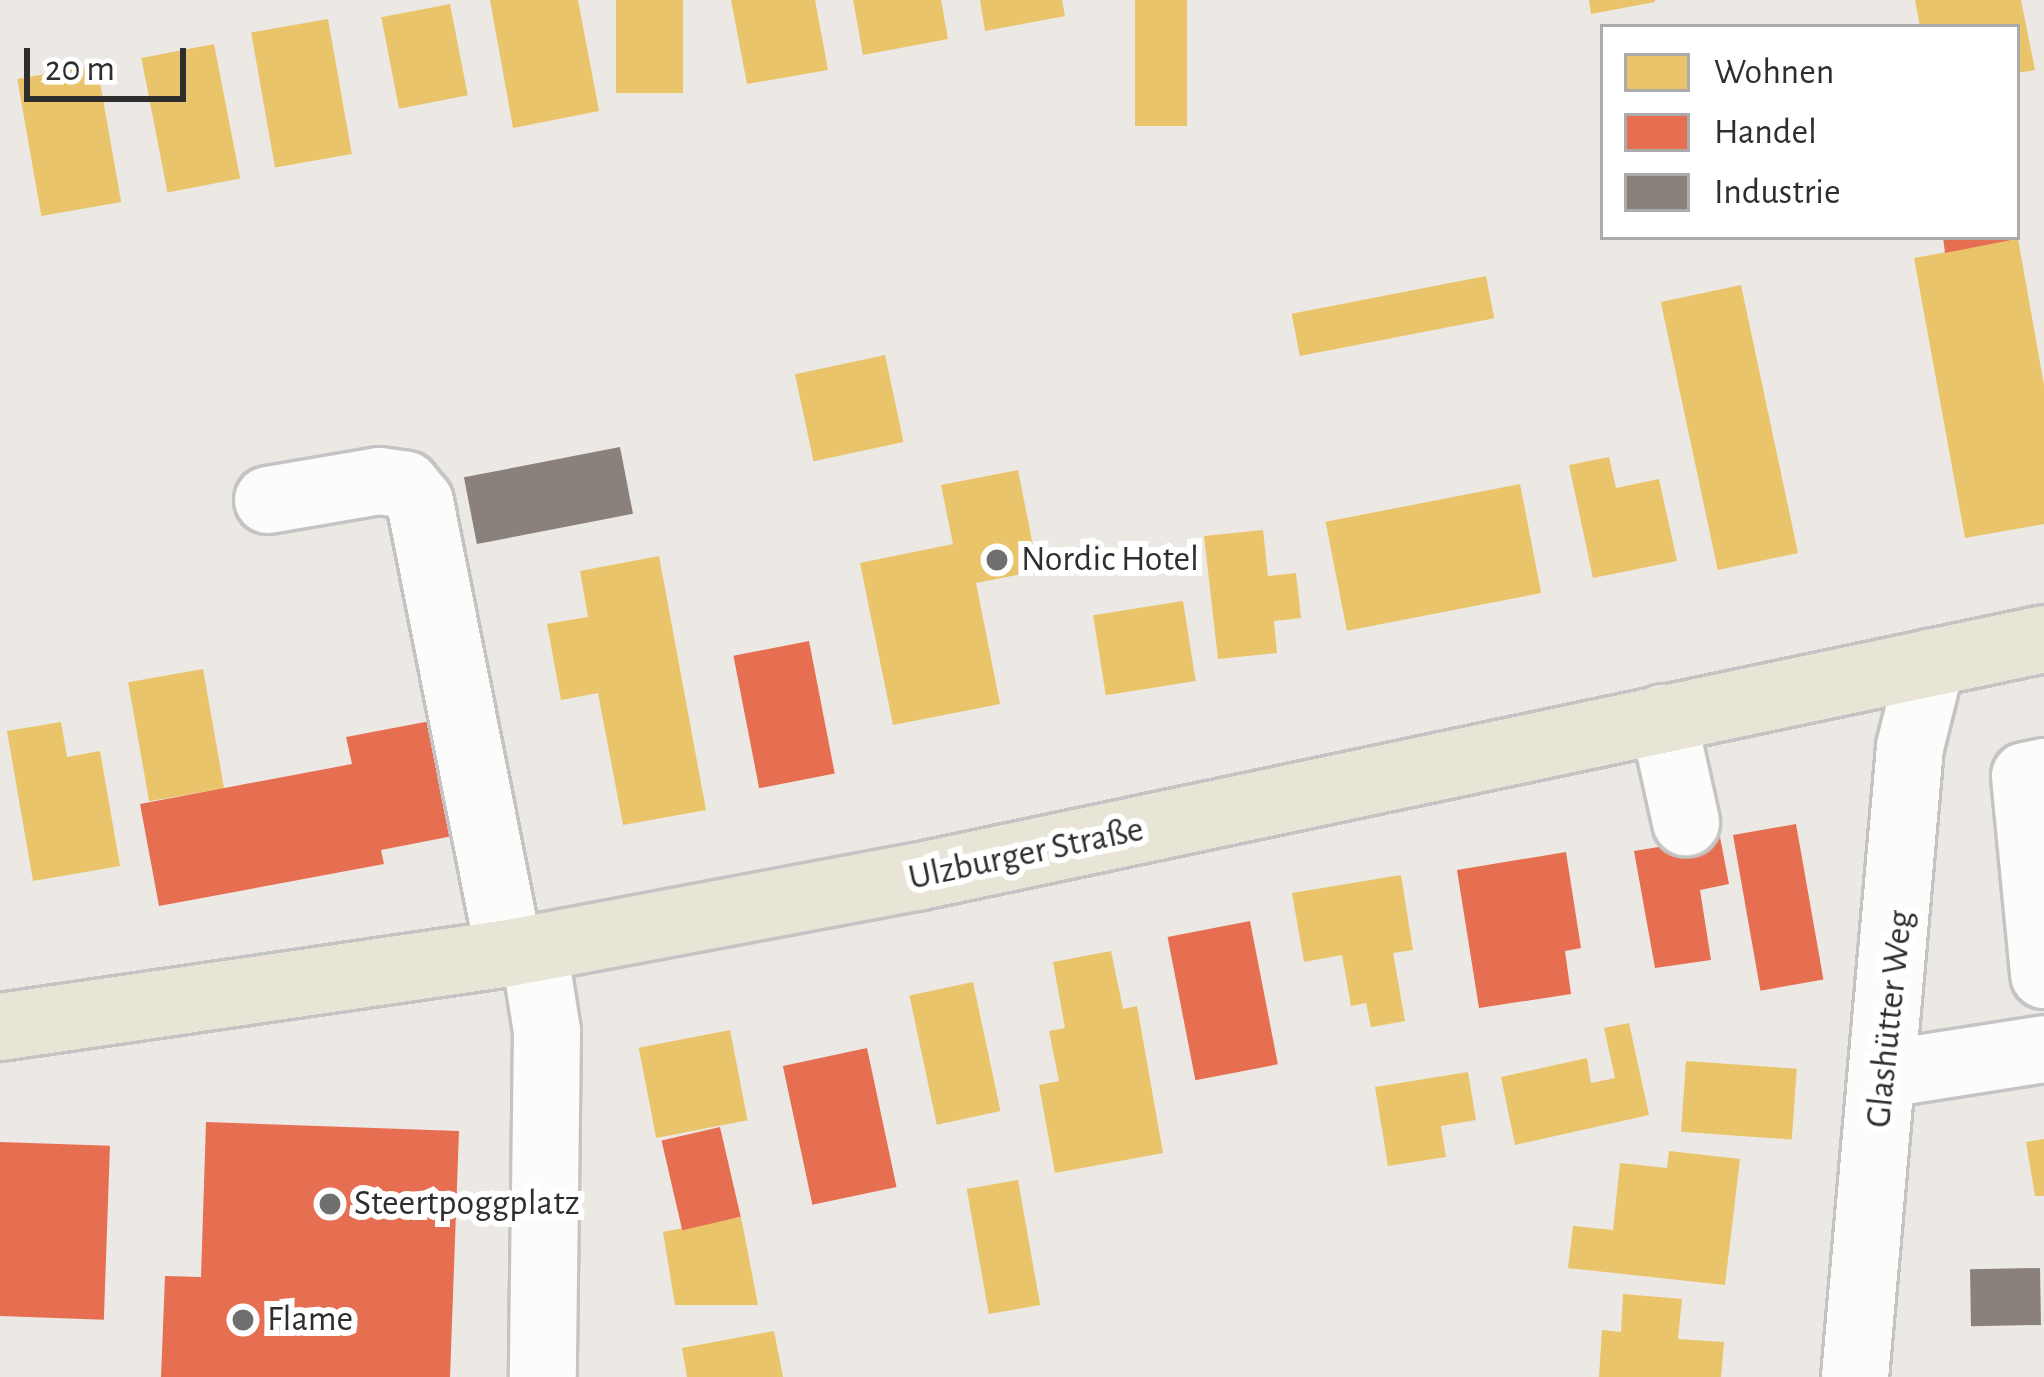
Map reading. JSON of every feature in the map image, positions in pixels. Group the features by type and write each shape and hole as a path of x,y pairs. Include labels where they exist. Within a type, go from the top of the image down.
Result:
{"main road":[{"name":"Ulzburger Straße","path":"0,1027 522,951 2044,638"}],"street":[{"path":"268,500 379,481 406,485 420,502 522,951 547,1031 543,1377"},
{"name":"Glashütter Weg","path":"1855,1377 1910,747 1931,663"},
{"path":"1664,718 1685,823"},
{"path":"2044,772 2025,776 2044,974"},
{"path":"1885,1074 2044,1049"}],"building: Wohnen":[{"path":"490,0 578,0 599,111 513,128"},
{"path":"616,0 683,0 683,93 616,93"},
{"path":"731,0 815,0 828,70 747,84"},
{"path":"853,0 941,0 948,39 863,55"},
{"path":"980,0 1062,0 1065,16 985,31"},
{"path":"1135,0 1187,0 1187,126 1135,126"},
{"path":"1589,0 1655,0 1655,2 1591,14"},
{"path":"1915,0 2021,0 2035,70 2020,72 2020,24 1919,24"},
{"path":"450,4 468,95 399,109 381,17"},
{"path":"328,19 352,154 275,167 251,33"},
{"path":"214,44 240,178 168,193 141,58"},
{"path":"97,65 121,202 41,216 17,79"},
{"path":"2018,240 2044,385 2044,524 1965,538 1914,258"},
{"path":"1486,276 1494,318 1300,356 1292,314"},
{"path":"1741,285 1798,553 1718,570 1661,302"},
{"path":"885,355 904,442 814,461 795,374"},
{"path":"1609,457 1616,488 1659,479 1677,561 1593,578 1569,465"},
{"path":"1018,470 1038,571 976,583 1000,704 893,725 860,563 953,544 941,485"},
{"path":"1520,484 1541,593 1347,631 1326,522"},
{"path":"1263,530 1268,576 1296,573 1301,618 1274,621 1277,653 1218,659 1204,536"},
{"path":"659,556 706,810 623,825 598,693 561,700 547,624 588,617 580,571"},
{"path":"1183,601 1196,681 1106,695 1093,615"},
{"path":"203,669 224,788 149,801 128,682"},
{"path":"61,722 67,757 100,751 120,866 33,881 7,731"},
{"path":"1401,875 1413,950 1393,953 1405,1021 1371,1027 1366,1003 1351,1006 1342,955 1304,962 1292,893"},
{"path":"1111,951 1123,1009 1137,1006 1163,1153 1055,1173 1039,1085 1059,1081 1049,1031 1065,1028 1053,962"},
{"path":"973,982 1000,1111 937,1125 909,996"},
{"path":"1629,1023 1649,1115 1515,1145 1501,1077 1587,1058 1591,1083 1615,1078 1604,1028"},
{"path":"730,1030 748,1120 656,1138 639,1048"},
{"path":"1686,1061 1797,1069 1792,1140 1681,1132"},
{"path":"1468,1072 1476,1120 1441,1126 1446,1157 1388,1166 1375,1087"},
{"path":"2044,1139 2044,1196 2035,1196 2026,1142"},
{"path":"1669,1151 1740,1159 1725,1285 1568,1268 1573,1226 1613,1230 1620,1163 1667,1168"},
{"path":"1018,1180 1040,1305 989,1314 967,1189"},
{"path":"741,1217 758,1305 675,1305 663,1232"},
{"path":"1623,1294 1682,1299 1678,1339 1724,1342 1721,1377 1599,1377 1602,1330 1621,1332"},
{"path":"774,1331 783,1377 687,1377 682,1348"}],"building: Handel":[{"path":"1943,240 2012,240 1945,253"},
{"path":"809,641 835,774 759,788 733,656"},
{"path":"446,718 468,833 381,850 384,864 159,906 140,804 352,764 346,737"},
{"path":"1796,824 1823,980 1760,991 1733,835"},
{"path":"1720,837 1729,884 1700,890 1711,960 1655,968 1634,851"},
{"path":"1566,852 1581,948 1565,951 1571,994 1479,1008 1457,870"},
{"path":"1250,921 1278,1064 1195,1080 1168,937"},
{"path":"867,1048 897,1187 812,1205 783,1066"},
{"name":"Steertpoggplatz","path":"206,1122 459,1131 450,1377 161,1377 165,1276 201,1277"},
{"path":"720,1127 741,1217 682,1230 662,1140"},
{"path":"0,1142 110,1146 104,1320 0,1316"}],"building: Industrie":[{"path":"620,447 633,514 477,544 464,477"},
{"path":"2040,1268 2041,1325 1971,1326 1970,1269"}],"place":[{"name":"Nordic Hotel","path":"997,560"},
{"name":"Steertpoggplatz","path":"330,1204"},
{"name":"Flame","path":"243,1320"}]}
